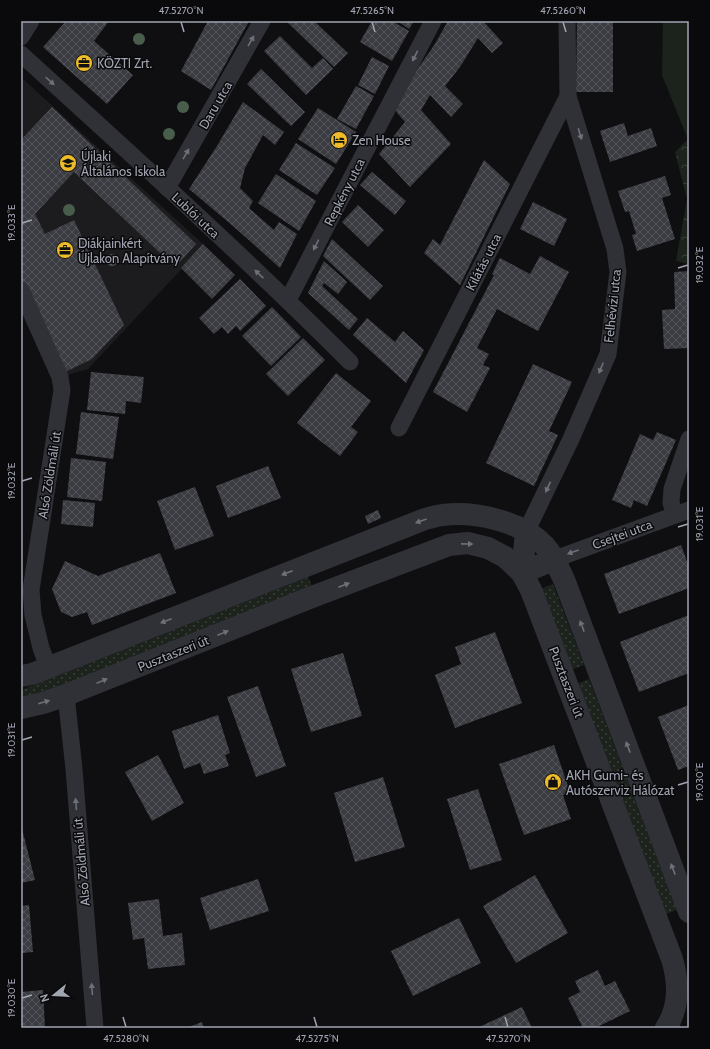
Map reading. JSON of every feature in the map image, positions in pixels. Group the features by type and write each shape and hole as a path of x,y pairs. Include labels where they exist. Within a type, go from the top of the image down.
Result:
{"street":[{"path":"21,37 31,21"},
{"name":"Daru utca","path":"167,188 262,21"},
{"name":"Repkény utca","path":"288,300 433,21"},
{"name":"Felhévízi utca","path":"526,532 571,438 608,354 618,272 615,249 568,96 567,21"},
{"name":"Lublói utca","path":"21,54 288,300 350,362"},
{"name":"Kilátás utca","path":"399,428 568,96"},
{"name":"Alsó Zöldmáli út","path":"21,290 60,377 62,390 31,590 32,615 40,648 48,667"},
{"path":"682,512 671,503 672,489 689,439"},
{"name":"Csejtei utca","path":"554,559 682,512"},
{"path":"21,676 32,674 425,519 442,515 461,514 481,516 510,524 526,532 543,544 554,559 568,589 689,912"},
{"path":"526,532 522,573 554,559"},
{"name":"Pusztaszeri út","path":"21,708 43,703 66,695 323,593 449,545 468,543 488,548 505,557 522,573 531,590 672,959 683,998 672,1020 666,1028"},
{"path":"311,564 323,593"},
{"name":"Alsó Zöldmáli út","path":"66,695 95,1028"}],"shaded area":[{"name":"Újlaki Általános Iskola","path":"23,79 204,245 88,369 64,376 21,285 21,81"}],"green space":[{"path":"663,21 689,21 689,142 662,75"},
{"path":"689,138 689,264 676,261 687,199 675,152"},
{"path":"308,577 314,591 21,702 21,690"},
{"path":"553,584 584,665 571,670 540,589"},
{"path":"589,679 677,910 663,915 576,684"}],"building":[{"path":"66,21 109,21 94,41 133,75 107,104 43,47"},
{"path":"208,21 249,21 211,90 181,71"},
{"path":"286,21 314,21 348,53 334,67"},
{"path":"372,21 392,21 409,31 392,61 360,42"},
{"path":"397,21 414,21 409,29"},
{"path":"448,21 483,21 503,43 492,53 478,38 460,67 445,86 463,104 451,117 430,95 421,110 451,144 410,187 379,154 405,122 394,109 412,77 435,44"},
{"path":"577,21 613,21 613,92 576,92"},
{"path":"280,36 312,68 323,58 333,69 306,95 264,51"},
{"path":"372,57 389,66 375,94 358,85"},
{"path":"261,69 305,112 291,126 247,84"},
{"path":"356,86 374,96 356,129 337,119"},
{"path":"243,102 284,132 275,145 263,135 245,168 240,188 253,201 249,208 274,230 279,222 297,234 280,268 189,189"},
{"name":"Újlaki Általános Iskola","path":"52,107 196,244 175,267 74,172 35,214 45,234 74,220 124,325 92,359 65,372 21,280 21,140"},
{"path":"318,108 356,132 336,164 298,139"},
{"path":"624,123 628,136 651,128 657,146 610,162 600,131"},
{"path":"296,143 335,168 317,195 279,170"},
{"path":"484,160 510,184 460,285 424,253 433,239 440,245"},
{"path":"372,172 406,201 395,215 360,185"},
{"path":"276,174 316,201 299,231 258,203"},
{"path":"665,176 671,195 662,198 675,239 637,251 632,235 636,234 629,211 625,212 618,191"},
{"path":"533,202 567,219 554,246 520,229"},
{"path":"358,205 384,230 368,247 342,222"},
{"path":"332,239 383,286 370,300 323,256"},
{"path":"203,244 235,275 212,299 181,268"},
{"path":"540,256 569,272 538,331 497,309 477,348 489,354 483,365 490,368 467,412 433,392 494,275 492,274 500,258 530,274"},
{"path":"324,261 347,282 338,294 324,283 322,286 358,319 349,330 308,293"},
{"path":"689,271 689,348 664,349 662,310 675,309 674,272"},
{"path":"240,279 266,306 240,331 236,326 228,334 222,327 214,334 199,318"},
{"path":"272,307 301,337 271,366 242,336"},
{"path":"367,318 395,342 403,331 424,350 406,383 353,335"},
{"path":"303,338 325,360 288,396 266,374"},
{"path":"533,364 572,382 549,431 558,435 534,486 486,463"},
{"path":"91,372 144,377 141,403 126,401 125,414 87,410"},
{"path":"336,373 371,401 351,427 358,432 340,456 297,423"},
{"path":"81,412 119,417 113,459 76,454"},
{"path":"657,432 676,440 647,506 634,500 631,508 612,500 640,434 653,440"},
{"path":"71,458 106,462 102,501 67,497"},
{"path":"268,466 281,498 228,518 216,486"},
{"path":"195,487 214,536 175,550 157,501"},
{"path":"63,500 95,503 93,527 61,524"},
{"path":"378,510 381,518 368,524 365,516"},
{"path":"681,545 689,567 689,588 619,614 604,574"},
{"path":"160,553 176,593 92,625 87,612 72,617 61,612 52,589 65,561 98,576"},
{"path":"689,615 689,673 639,692 620,642"},
{"path":"495,632 522,703 455,728 435,675 461,664 455,647"},
{"path":"343,653 362,716 311,732 291,669"},
{"path":"258,686 286,766 256,777 227,697"},
{"path":"689,705 689,766 678,770 658,717"},
{"path":"218,715 230,753 225,755 229,766 204,774 200,763 184,769 172,731"},
{"path":"554,745 570,792 563,795 571,819 524,835 499,764"},
{"path":"158,755 184,803 152,821 125,772"},
{"path":"383,777 405,847 355,862 334,793"},
{"path":"478,789 502,860 470,870 447,799"},
{"path":"21,825 35,880 21,883"},
{"path":"535,875 568,933 516,963 483,906"},
{"path":"258,879 269,911 210,930 200,898"},
{"path":"159,899 163,936 182,933 185,965 148,969 144,938 133,940 128,903"},
{"path":"29,905 33,952 21,953 21,906"},
{"path":"459,918 481,963 413,996 391,951"},
{"path":"598,970 605,986 615,981 630,1011 595,1028 583,1028 568,998 580,992 575,981"},
{"path":"43,990 45,1028 21,1028 21,992"},
{"path":"522,1007 532,1028 477,1028"},
{"path":"202,1022 204,1028 186,1028"}],"place":[{"name":"KÖZTI Zrt.","path":"84,63"},
{"name":"Zen House","path":"339,140"},
{"name":"Újlaki Általános Iskola","path":"68,163"},
{"name":"Diákjainkért Újlakon Alapítvány","path":"65,250"},
{"name":"AKH Gumi- és Autószerviz Hálózat","path":"553,782"}]}
